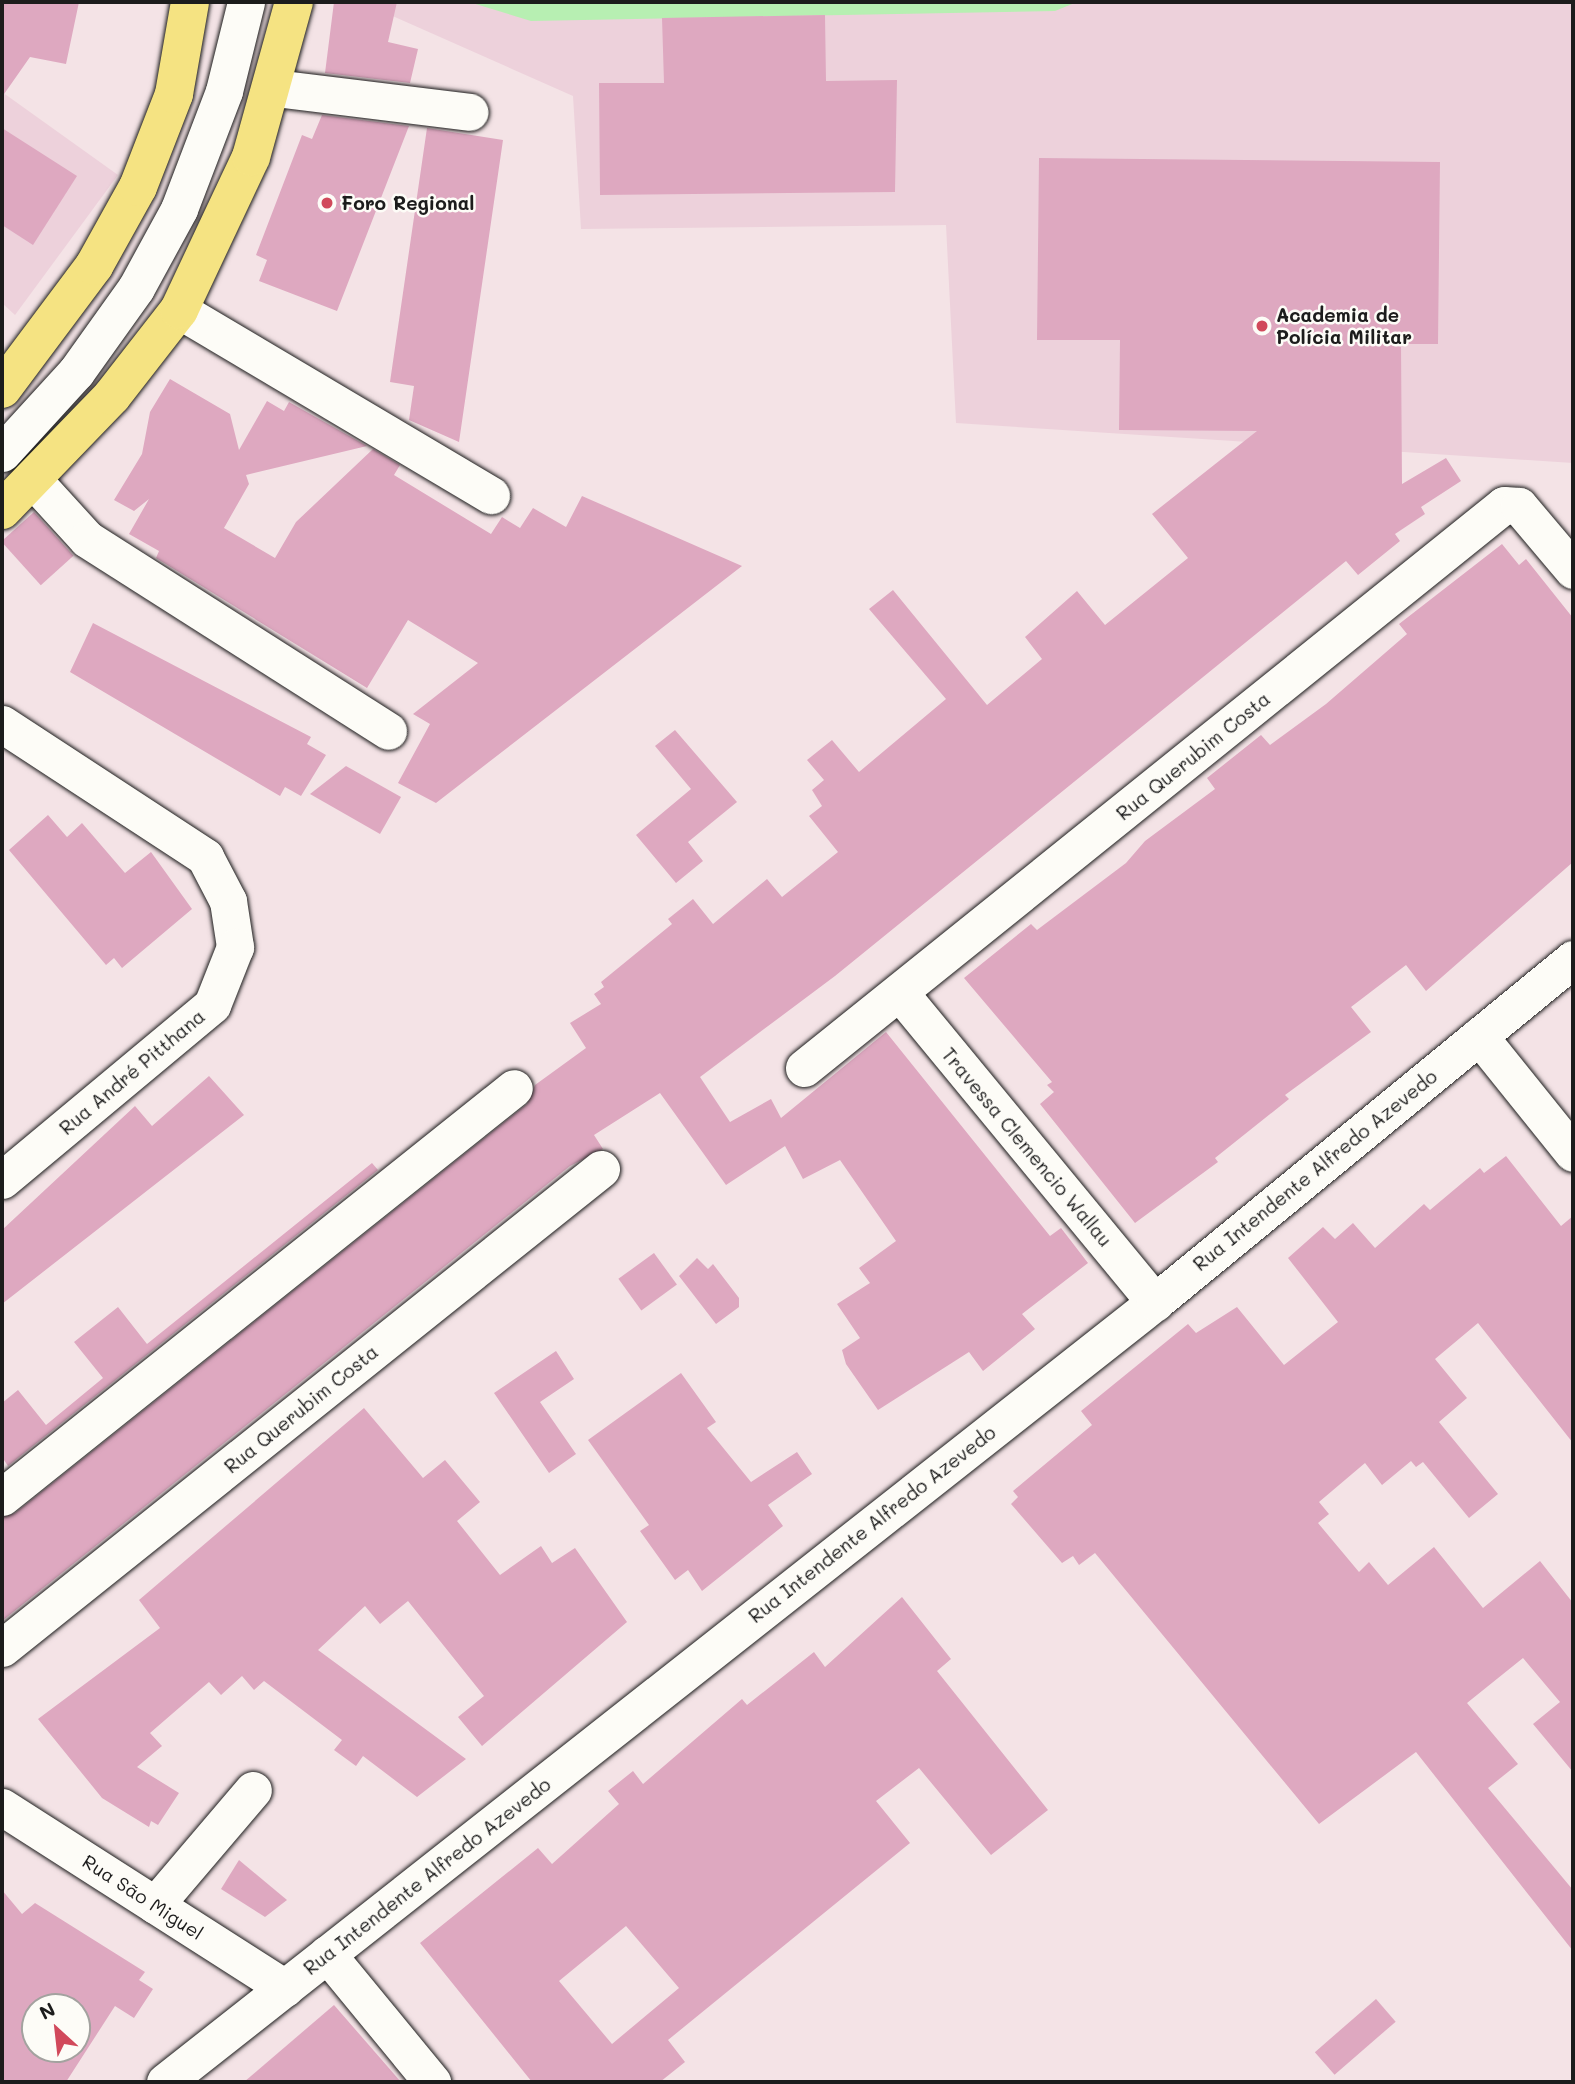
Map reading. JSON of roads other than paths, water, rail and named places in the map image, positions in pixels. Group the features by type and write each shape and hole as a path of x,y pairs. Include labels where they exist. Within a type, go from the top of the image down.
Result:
{"main road":[{"path":"2,389 86,278 138,187 174,94 190,2"},
{"path":"2,510 35,482 179,310 219,232 275,88 294,2"}],"street":[{"path":"2,453 76,372 136,288 173,220 225,91 246,2"},
{"path":"275,88 470,112"},
{"path":"179,310 491,495"},
{"path":"35,482 87,538 388,730"},
{"name":"Rua Querubim Costa","path":"804,1068 1504,505 1519,506 1573,570"},
{"name":"Rua André Pitthana","path":"2,724 205,857 228,901 236,947 212,1005 2,1180"},
{"name":"Rua Intendente Alfredo Azevedo","path":"165,2082 1155,1302 1573,959"},
{"name":"Travessa Clemencio Wallau","path":"900,993 1155,1302"},
{"path":"1479,1037 1573,1153"},
{"path":"2,1497 514,1088"},
{"name":"Rua Querubim Costa","path":"2,1648 601,1169"},
{"path":"155,1905 253,1790"},
{"name":"Rua São Miguel","path":"2,1807 285,1988"},
{"path":"327,1954 432,2082"}],"place":[{"name":"Foro Regional","path":"327,203"},
{"name":"Academia de Polícia Militar","path":"1262,326"}]}
